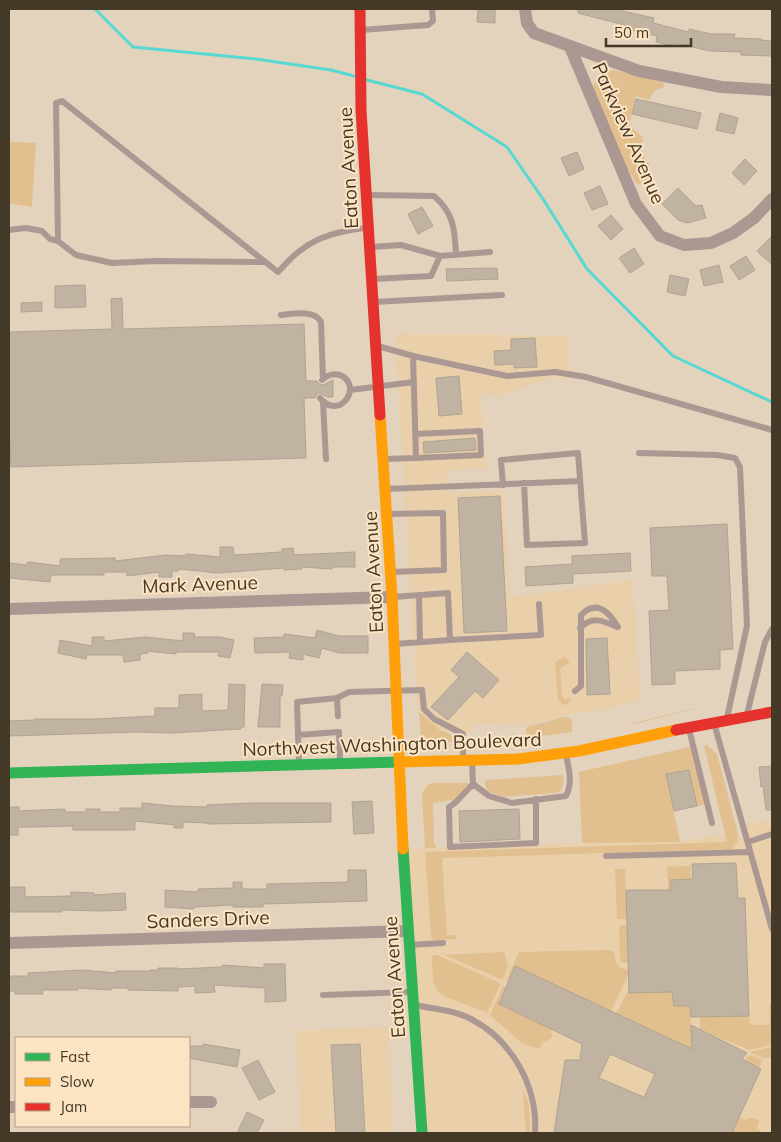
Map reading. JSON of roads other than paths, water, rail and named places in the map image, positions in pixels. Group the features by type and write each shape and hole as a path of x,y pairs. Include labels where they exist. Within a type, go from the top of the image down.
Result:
{"main road":[{"name":"Eaton Avenue","path":"360,9 366,195 391,572 408,932 422,1133"},
{"name":"Northwest Washington Boulevard","path":"9,773 518,759 566,753 713,722 772,712"}],"street":[{"path":"525,9 527,23 534,33 639,71 721,87 772,90"},
{"name":"Parkview Avenue","path":"570,47 636,204 660,236 684,245 710,243 733,233 754,218 772,199"},
{"name":"Mark Avenue","path":"9,609 392,597"},
{"name":"Sanders Drive","path":"9,943 408,932"},
{"path":"190,1102 211,1102"}],"lane":[{"path":"360,30 428,25 433,21 432,9"},
{"path":"58,241 56,104 62,101 278,272 300,250 315,241 344,230 368,228"},
{"path":"366,195 434,196 441,202 454,227 456,255"},
{"path":"9,230 26,228 42,231 50,239 58,241 76,255 112,263 156,261 264,262"},
{"path":"370,247 401,245 440,256 490,252"},
{"path":"371,279 431,276 440,256"},
{"path":"373,302 502,295"},
{"path":"281,315 314,314 319,318 321,322 322,380 332,374 343,376 347,380 350,390 347,400 338,406 328,405 322,400 326,460"},
{"path":"376,345 413,356 507,376 555,372 586,377 772,430"},
{"path":"413,356 416,458"},
{"path":"350,390 414,382"},
{"path":"383,459 451,454 481,455 480,431 450,436 434,433 416,434"},
{"path":"434,433 434,441"},
{"path":"503,485 501,460 578,453 585,543 527,545 524,483"},
{"path":"639,453 717,455 734,458 740,467 747,626 727,720"},
{"path":"385,489 580,481"},
{"path":"387,514 443,513 444,570 391,572"},
{"path":"392,597 448,593 450,640"},
{"path":"419,595 420,642"},
{"path":"394,644 541,635 539,604"},
{"path":"575,691 581,686 580,628 581,615 586,609 592,607 602,609 611,615 618,627 596,620 586,622 580,628"},
{"path":"747,716 765,642 772,629"},
{"path":"299,765 297,702 337,698 349,692 422,690 424,709 440,723 463,734 473,784 488,796 512,802 566,796 571,786 566,753"},
{"path":"337,698 338,716"},
{"path":"713,722 772,929"},
{"path":"689,727 712,823"},
{"path":"298,735 338,730 340,764"},
{"path":"473,784 449,807 450,847 536,843 535,800"},
{"path":"748,842 772,834"},
{"path":"606,856 750,852"},
{"path":"409,946 443,943"},
{"path":"323,995 412,992"},
{"path":"414,1005 452,1012 467,1017 495,1034 519,1066 529,1085 535,1133"}],"waterway":[{"path":"95,9 133,47 256,59 331,70 354,76"},
{"path":"367,80 422,94 507,147 543,199 587,269 673,356 772,402"}]}
